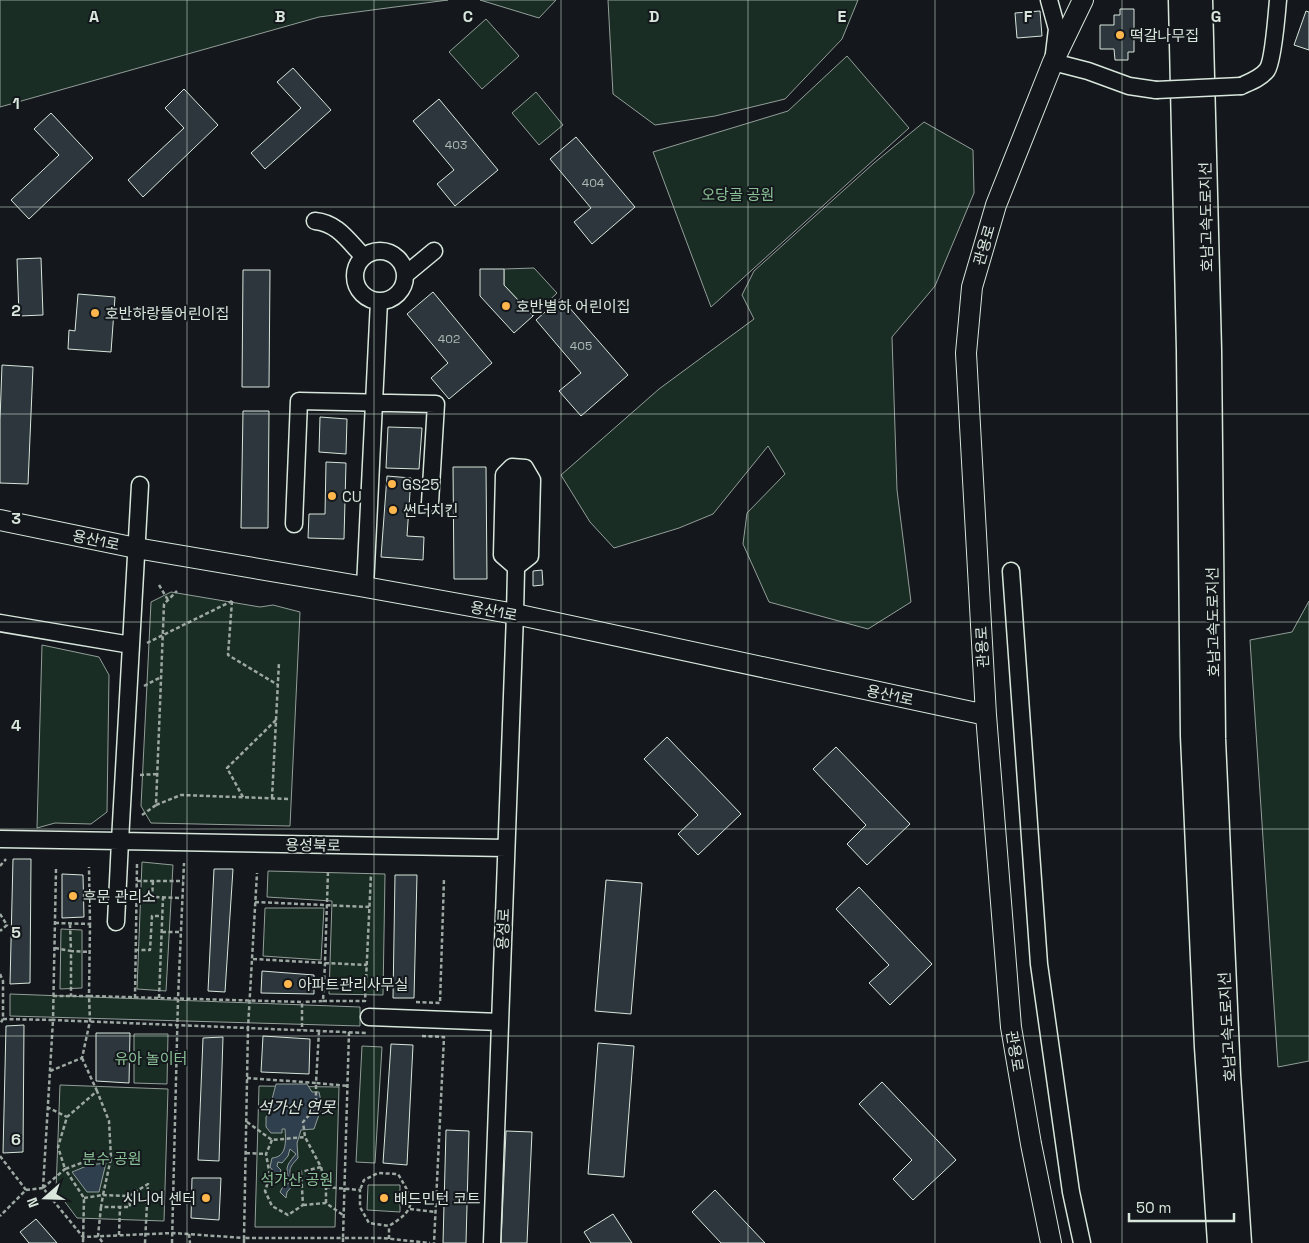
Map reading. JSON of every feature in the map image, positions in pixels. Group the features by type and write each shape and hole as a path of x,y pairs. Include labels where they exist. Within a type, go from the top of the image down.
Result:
{"highway":[{"name":"호남고속도로지선","path":"1180,0 1188,350 1192,736 1206,1037 1219,1243"},
{"name":"호남고속도로지선","path":"1201,0 1210,350 1214,739 1229,1075 1240,1243"}],"main road":[{"name":"관용로","path":"1050,1243 1011,1027 986,715 966,354 972,287 996,205 1053,62 1084,0"},
{"name":"용산1로","path":"0,520 136,548 515,614 986,715"}],"street":[{"path":"1049,0 1057,29 1053,62 1088,71 1128,86 1156,90 1241,86 1257,78 1268,69 1275,32 1278,0"},
{"path":"315,221 333,225 364,257"},
{"path":"376,251 384,251 399,259 405,274 401,290 388,300 379,301 364,295 356,282 355,274 364,257 376,251"},
{"path":"405,274 434,251"},
{"path":"365,587 379,301"},
{"path":"294,524 299,401 436,404 430,503"},
{"path":"512,467 525,468 532,480 530,556 516,567 502,555 504,475 512,467"},
{"name":"용성로","path":"492,1243 515,614 518,482"},
{"path":"116,922 120,841 139,644 136,548 140,485"},
{"path":"1011,571 1039,964 1071,1192 1082,1243"},
{"path":"0,623 139,644"},
{"name":"용성북로","path":"0,839 506,848"},
{"path":"369,1016 500,1022"}],"path":[{"path":"159,585 168,600"},
{"path":"156,805 164,604 177,591"},
{"path":"139,644 232,601 228,655 278,685"},
{"path":"272,798 279,662"},
{"path":"144,686 161,677"},
{"path":"243,797 227,768 276,720"},
{"path":"140,775 157,774"},
{"path":"142,815 156,805 181,794 290,799"},
{"path":"0,866 6,859"},
{"path":"172,1243 178,999 184,863"},
{"path":"135,998 137,864"},
{"path":"90,867 90,1021 82,1058 109,1121 111,1158 101,1207 98,1236 103,1243"},
{"path":"56,869 53,1020 43,1188 83,1237"},
{"path":"323,1001 328,872"},
{"path":"244,1243 248,1028 257,873"},
{"path":"53,996 365,1002 371,874"},
{"path":"440,1003 444,879"},
{"path":"137,881 183,881"},
{"path":"152,881 152,897 182,898"},
{"path":"159,998 163,898"},
{"path":"255,902 370,907"},
{"path":"0,914 8,925 0,931"},
{"path":"136,950 150,950 152,916 162,916"},
{"path":"55,923 90,924"},
{"path":"70,924 72,951 71,996"},
{"path":"162,932 181,932"},
{"path":"54,948 90,952"},
{"path":"253,959 367,965"},
{"path":"0,974 3,981 3,1019 0,1024"},
{"path":"302,1002 302,1030"},
{"path":"3,1019 368,1033"},
{"path":"319,1031 316,1107 303,1122 305,1137 321,1168 326,1187 326,1203"},
{"path":"343,1243 349,1032"},
{"path":"83,1237 189,1234 244,1238 382,1238 432,1243 444,1036 416,1035"},
{"path":"50,1071 82,1058"},
{"path":"247,1078 348,1086"},
{"path":"83,1243 84,1198 65,1169 58,1147 68,1118 97,1091"},
{"path":"48,1107 68,1118"},
{"path":"246,1122 272,1140 305,1137"},
{"path":"272,1140 266,1154 270,1176 265,1191 272,1206 288,1215 304,1205 326,1203 344,1216"},
{"path":"246,1153 266,1154"},
{"path":"0,1156 26,1190"},
{"path":"0,1216 26,1190 43,1188 65,1169 87,1161 111,1158"},
{"path":"304,1205 300,1172 321,1168"},
{"path":"378,1172 398,1174 410,1194 410,1209 405,1216 390,1226 369,1223 360,1207 360,1190 364,1180 378,1172"},
{"path":"84,1198 129,1196 148,1184 145,1243"},
{"path":"326,1187 360,1190"},
{"path":"410,1194 436,1192"},
{"path":"101,1207 130,1207 129,1196"},
{"path":"119,1236 120,1207"},
{"path":"410,1209 435,1212"},
{"path":"389,1239 390,1226"},
{"path":"189,1234 190,1243"},
{"path":"382,1238 386,1243"}],"green space":[{"path":"0,0 448,0 319,17 0,107"},
{"path":"480,0 556,0 539,18"},
{"path":"608,0 858,0 842,39 785,99 715,116 655,125 613,94"},
{"path":"486,19 519,56 482,89 449,52"},
{"name":"오당골 공원","path":"847,56 909,128 711,307 653,152 788,111"},
{"path":"536,92 563,125 539,145 512,113"},
{"path":"924,122 973,150 974,193 935,286 892,337 897,490 911,602 868,629 769,602 743,544 747,513 785,474 768,446 713,514 679,528 614,548 590,522 561,475 659,389 754,319 742,295 754,271 874,163"},
{"path":"534,268 557,293 533,316 504,285 504,269"},
{"path":"171,592 260,607 273,605 300,612 290,826 151,823 141,806 151,602"},
{"path":"1309,601 1309,1061 1278,1067 1250,640 1292,632"},
{"path":"42,645 99,657 109,675 107,812 91,824 55,823 37,828"},
{"path":"142,862 173,865 166,991 137,989"},
{"path":"268,871 385,874 383,995 329,994 332,901 267,897"},
{"path":"265,908 324,908 321,960 263,956"},
{"path":"61,929 82,930 82,988 60,989"},
{"path":"10,994 360,1007 360,1026 10,1016"},
{"name":"유아 놀이터","path":"134,1034 168,1034 167,1084 134,1083"},
{"path":"362,1046 382,1047 375,1163 356,1162"},
{"name":"분수 공원","path":"60,1085 168,1089 164,1221 77,1218 56,1190"},
{"name":"석가산 공원","path":"259,1086 339,1087 335,1227 255,1227"},
{"name":"배드민턴 코트","path":"368,1185 400,1185 400,1212 367,1210"}],"water":[{"name":"석가산 연못","path":"276,1084 307,1084 312,1092 319,1092 322,1106 314,1129 301,1130 297,1143 298,1158 290,1170 294,1184 287,1192 286,1198 280,1192 290,1182 287,1167 296,1154 290,1149 288,1156 282,1163 278,1162 277,1166 281,1170 278,1177 270,1167 272,1158 277,1157 283,1152 285,1129 282,1129 282,1133 271,1133 266,1127 266,1117 273,1108 271,1103"},
{"path":"106,1163 99,1192 87,1192 72,1172 89,1165"}],"building":[{"path":"1120,9 1134,9 1134,52 1128,52 1128,60 1115,60 1114,49 1100,49 1100,25 1114,25 1114,15 1120,15"},
{"path":"1040,11 1042,36 1017,38 1015,13"},
{"path":"1306,11 1309,12 1309,50 1294,45"},
{"path":"293,68 331,110 265,169 251,153 301,108 277,82"},
{"path":"184,89 218,125 143,197 128,180 184,128 165,108"},
{"path":"439,99 498,170 455,206 437,184 454,170 413,121"},
{"path":"51,113 93,158 29,219 11,200 59,155 34,129"},
{"path":"576,137 635,207 592,244 574,222 591,208 550,159"},
{"path":"41,258 43,315 19,316 17,259"},
{"name":"호반별하 어린이집","path":"480,269 504,269 504,285 533,316 514,333 480,296"},
{"path":"243,270 270,270 269,387 242,387"},
{"path":"433,292 492,363 449,399 431,378 448,363 407,314"},
{"name":"호반하랑뜰어린이집","path":"78,294 115,297 111,352 68,349 69,330 75,331"},
{"path":"561,298 628,375 581,416 559,391 581,373 536,320"},
{"path":"2,365 33,367 28,484 0,483"},
{"path":"243,411 269,411 268,528 241,528"},
{"path":"320,417 347,419 346,454 319,452"},
{"path":"388,427 422,428 419,469 386,468"},
{"path":"326,462 346,463 344,539 308,538 309,514 325,514"},
{"path":"453,467 486,467 487,579 454,579"},
{"path":"387,476 411,478 407,536 424,537 423,560 381,557"},
{"path":"542,570 543,585 533,586 533,571"},
{"path":"667,737 741,814 698,855 678,834 698,815 644,759"},
{"path":"836,747 910,824 867,865 847,844 866,825 813,769"},
{"path":"13,859 31,859 30,983 10,984"},
{"path":"214,869 233,869 225,992 208,991"},
{"name":"후문 관리소","path":"62,874 83,875 84,917 62,918"},
{"path":"395,875 417,875 414,998 393,998"},
{"path":"606,880 642,883 631,1014 595,1011"},
{"path":"859,887 932,964 890,1005 869,983 889,965 836,909"},
{"name":"아파트관리사무실","path":"262,971 314,975 314,994 261,993"},
{"path":"24,1025 23,1152 3,1153 6,1026"},
{"path":"96,1033 130,1033 129,1083 96,1081"},
{"path":"263,1036 310,1039 309,1074 261,1072"},
{"path":"223,1037 219,1161 198,1160 203,1038"},
{"path":"598,1043 634,1046 624,1177 588,1174"},
{"path":"391,1044 413,1045 407,1165 383,1163"},
{"path":"882,1082 956,1160 913,1200 893,1179 912,1160 859,1104"},
{"path":"446,1130 469,1131 466,1243 443,1243"},
{"path":"506,1131 532,1132 527,1243 501,1243"},
{"name":"시니어 센터","path":"192,1178 221,1178 219,1220 191,1218"},
{"path":"715,1190 765,1243 721,1243 692,1212"},
{"path":"613,1214 632,1243 591,1243 584,1232"},
{"path":"36,1219 57,1243 29,1243 20,1232"}],"place":[{"name":"떡갈나무집","path":"1120,35"},
{"name":"호반별하 어린이집","path":"506,306"},
{"name":"호반하랑뜰어린이집","path":"95,313"},
{"name":"GS25","path":"392,484"},
{"name":"CU","path":"332,496"},
{"name":"썬더치킨","path":"393,510"},
{"name":"후문 관리소","path":"73,896"},
{"name":"아파트관리사무실","path":"288,984"},
{"name":"시니어 센터","path":"206,1198"},
{"name":"배드민턴 코트","path":"384,1198"}]}
